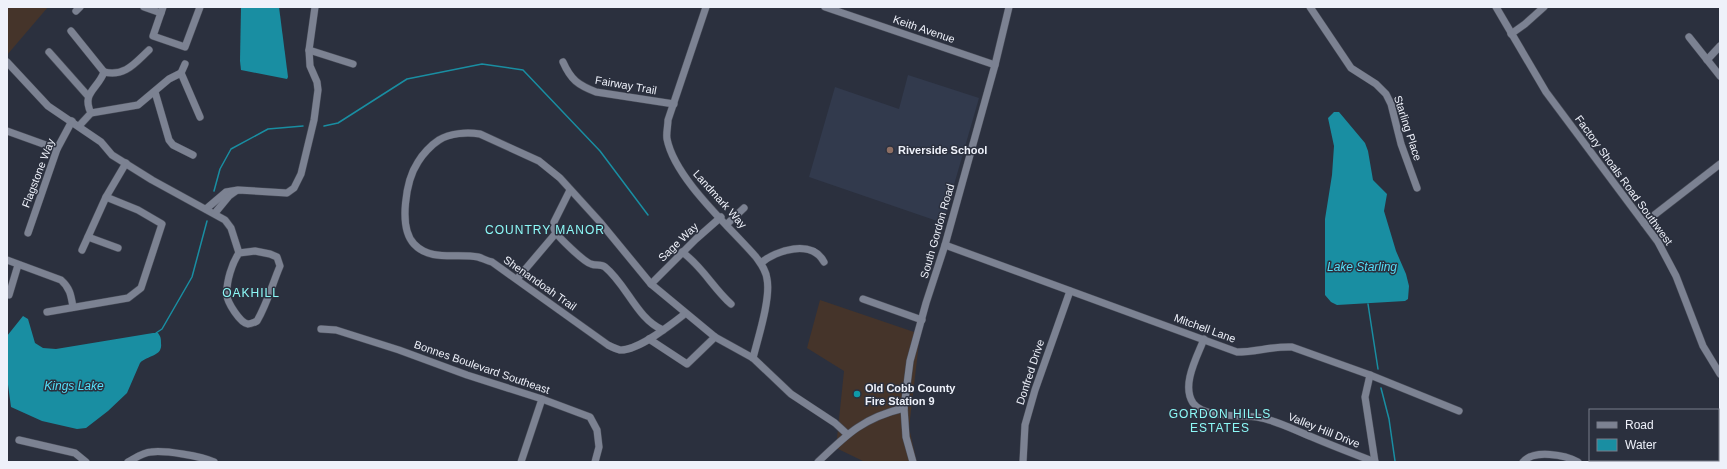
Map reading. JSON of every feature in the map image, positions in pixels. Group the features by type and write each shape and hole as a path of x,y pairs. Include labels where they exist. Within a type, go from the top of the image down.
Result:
{"street":[{"path":"144,7 162,10 153,36 185,47 200,7"},
{"path":"206,209 226,192 238,190 287,193 294,188 306,159 318,90 317,82 310,66 309,50 315,7"},
{"name":"Landmark Way","path":"706,7 668,120 667,136 670,149 687,179 761,263 768,280 766,300 753,358"},
{"name":"Keith Avenue","path":"824,7 845,10 994,65"},
{"name":"South Gordon Road","path":"913,462 906,437 904,408 910,361 945,245 994,65 1008,7"},
{"name":"Starling Place","path":"1310,7 1351,68 1376,84 1386,94 1391,104 1401,144 1417,188"},
{"name":"Factory Shoals Road Southwest","path":"1496,7 1546,92 1658,242 1676,276 1703,346 1720,374"},
{"path":"1511,34 1544,7"},
{"path":"71,31 104,72 115,74 127,70 149,50"},
{"path":"1689,37 1720,76"},
{"path":"1707,60 1720,46"},
{"path":"309,50 353,64"},
{"path":"49,52 88,96"},
{"path":"7,62 48,106 101,142 112,155 152,180 215,213 228,224 239,252 229,276 227,295 230,304 241,321 248,324 257,321 264,308 280,266 277,257 270,254 255,251 239,252"},
{"name":"Fairway Trail","path":"563,62 567,71 577,84 585,88 596,92 674,104"},
{"path":"185,64 182,73 200,117"},
{"path":"91,113 87,105 88,96 100,81 104,72"},
{"path":"79,126 91,113 138,105 169,79 182,73"},
{"path":"155,92 169,140 173,145 194,155"},
{"name":"Flagstone Way","path":"28,233 57,149 72,122"},
{"path":"7,131 57,149"},
{"name":"Shenandoah Trail","path":"686,313 664,330 649,339 628,349 619,350 608,345 501,267 478,257 428,254 414,244 406,230 405,204 409,183 418,162 439,140 452,135 472,133 480,134 539,161 560,178 600,222 651,284 715,337 753,358 791,394 835,423 847,434"},
{"path":"82,250 106,197 126,163"},
{"path":"1644,223 1720,164"},
{"path":"215,213 230,196 238,190"},
{"path":"570,190 554,222 553,227 556,233 584,260 592,264 604,266 613,275 649,321 664,330"},
{"path":"46,312 128,298 141,288 162,224 138,210 106,197"},
{"path":"727,224 744,208"},
{"name":"Sage Way","path":"651,284 682,252 720,217"},
{"path":"517,279 556,233"},
{"path":"88,237 118,248"},
{"name":"Mitchell Lane","path":"945,245 1237,352 1251,352 1281,347 1292,348 1370,375 1459,411"},
{"path":"761,263 768,257 788,249 810,250 820,256 824,262"},
{"path":"682,252 712,281 723,297 731,304"},
{"path":"7,260 62,280 68,286 71,294 72,307"},
{"path":"9,295 18,265"},
{"name":"Donfred Drive","path":"1023,462 1025,425 1035,390 1070,291"},
{"path":"863,299 922,320"},
{"name":"Bonnes Boulevard Southeast","path":"321,329 343,332 542,399 590,417 597,430 599,447 595,462"},
{"path":"649,339 687,364 715,337"},
{"name":"Valley Hill Drive","path":"1204,339 1195,361 1188,389 1189,396 1198,408 1212,413 1263,418 1375,462"},
{"path":"1370,375 1366,397 1375,462"},
{"path":"521,462 542,399"},
{"path":"818,462 847,434 866,422 904,408"},
{"path":"19,440 75,453 86,462"},
{"path":"128,462 150,452 179,454 208,459 214,462"},
{"path":"1522,462 1531,456 1551,455 1561,456 1578,462"}],"shaded area":[{"path":"7,7 48,7 7,55"},
{"name":"Riverside School","path":"908,75 979,98 943,223 809,177 835,87 899,109"},
{"path":"820,300 920,334 909,428 917,462 865,462 836,448 844,371 807,348"}],"water":[{"path":"241,7 279,7 288,77 287,79 241,70"},
{"name":"Lake Starling","path":"1334,112 1339,112 1365,143 1368,151 1373,180 1387,194 1384,211 1396,251 1406,274 1409,286 1408,299 1405,301 1337,305 1331,302 1325,295 1325,219 1332,175 1334,146 1328,118"},
{"name":"Kings Lake","path":"23,316 28,319 35,343 43,348 56,349 158,333 161,339 161,348 160,351 140,363 127,393 108,411 86,428 77,429 42,421 11,407 7,377 7,336"}],"waterway":[{"path":"324,126 338,123 407,79 482,64 523,70 600,151 648,215"},
{"path":"214,191 220,169 231,149 268,129 303,126"},
{"path":"156,333 162,329 192,277 207,221"},
{"path":"1368,304 1378,369"},
{"path":"1381,388 1389,419 1395,461"}],"place":[{"name":"Riverside School","path":"890,150"},
{"name":"Old Cobb County Fire Station 9","path":"857,394"}],"district":[{"name":"COUNTRY MANOR","path":"545,230"},
{"name":"OAKHILL","path":"251,293"},
{"name":"GORDON HILLS ESTATES","path":"1220,421"}]}
